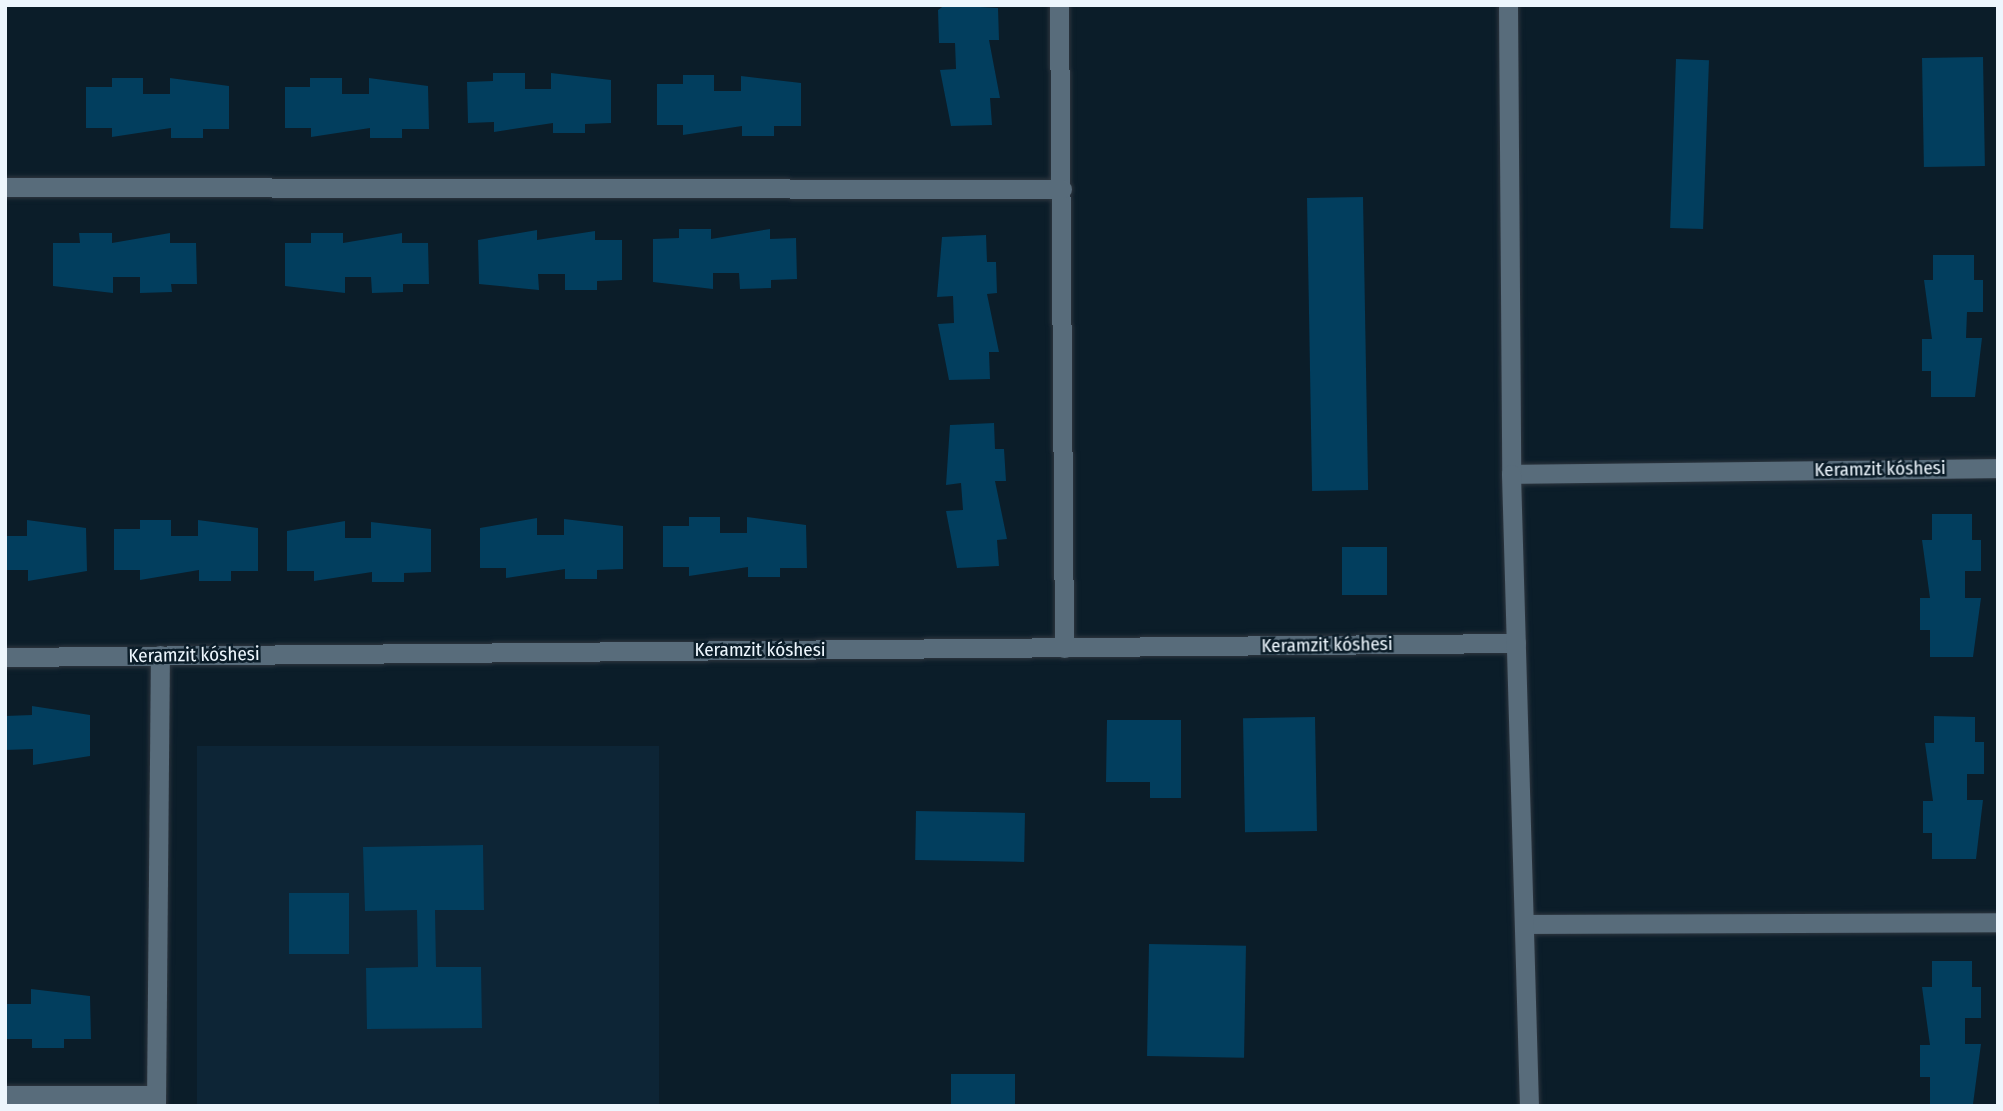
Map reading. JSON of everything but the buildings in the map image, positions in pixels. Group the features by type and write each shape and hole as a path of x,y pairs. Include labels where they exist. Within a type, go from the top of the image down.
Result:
{"street":[{"path":"1059,5 1064,648"},
{"path":"1508,5 1511,474 1529,1106"},
{"path":"5,187 1062,189"},
{"name":"Keramzit kóshesi","path":"1511,474 1998,468"},
{"name":"Keramzit kóshesi","path":"5,657 1516,643"},
{"path":"5,1095 156,1100 160,655"},
{"path":"1524,924 1998,922"}],"shaded area":[{"path":"197,746 659,746 659,1106 197,1106"}]}
